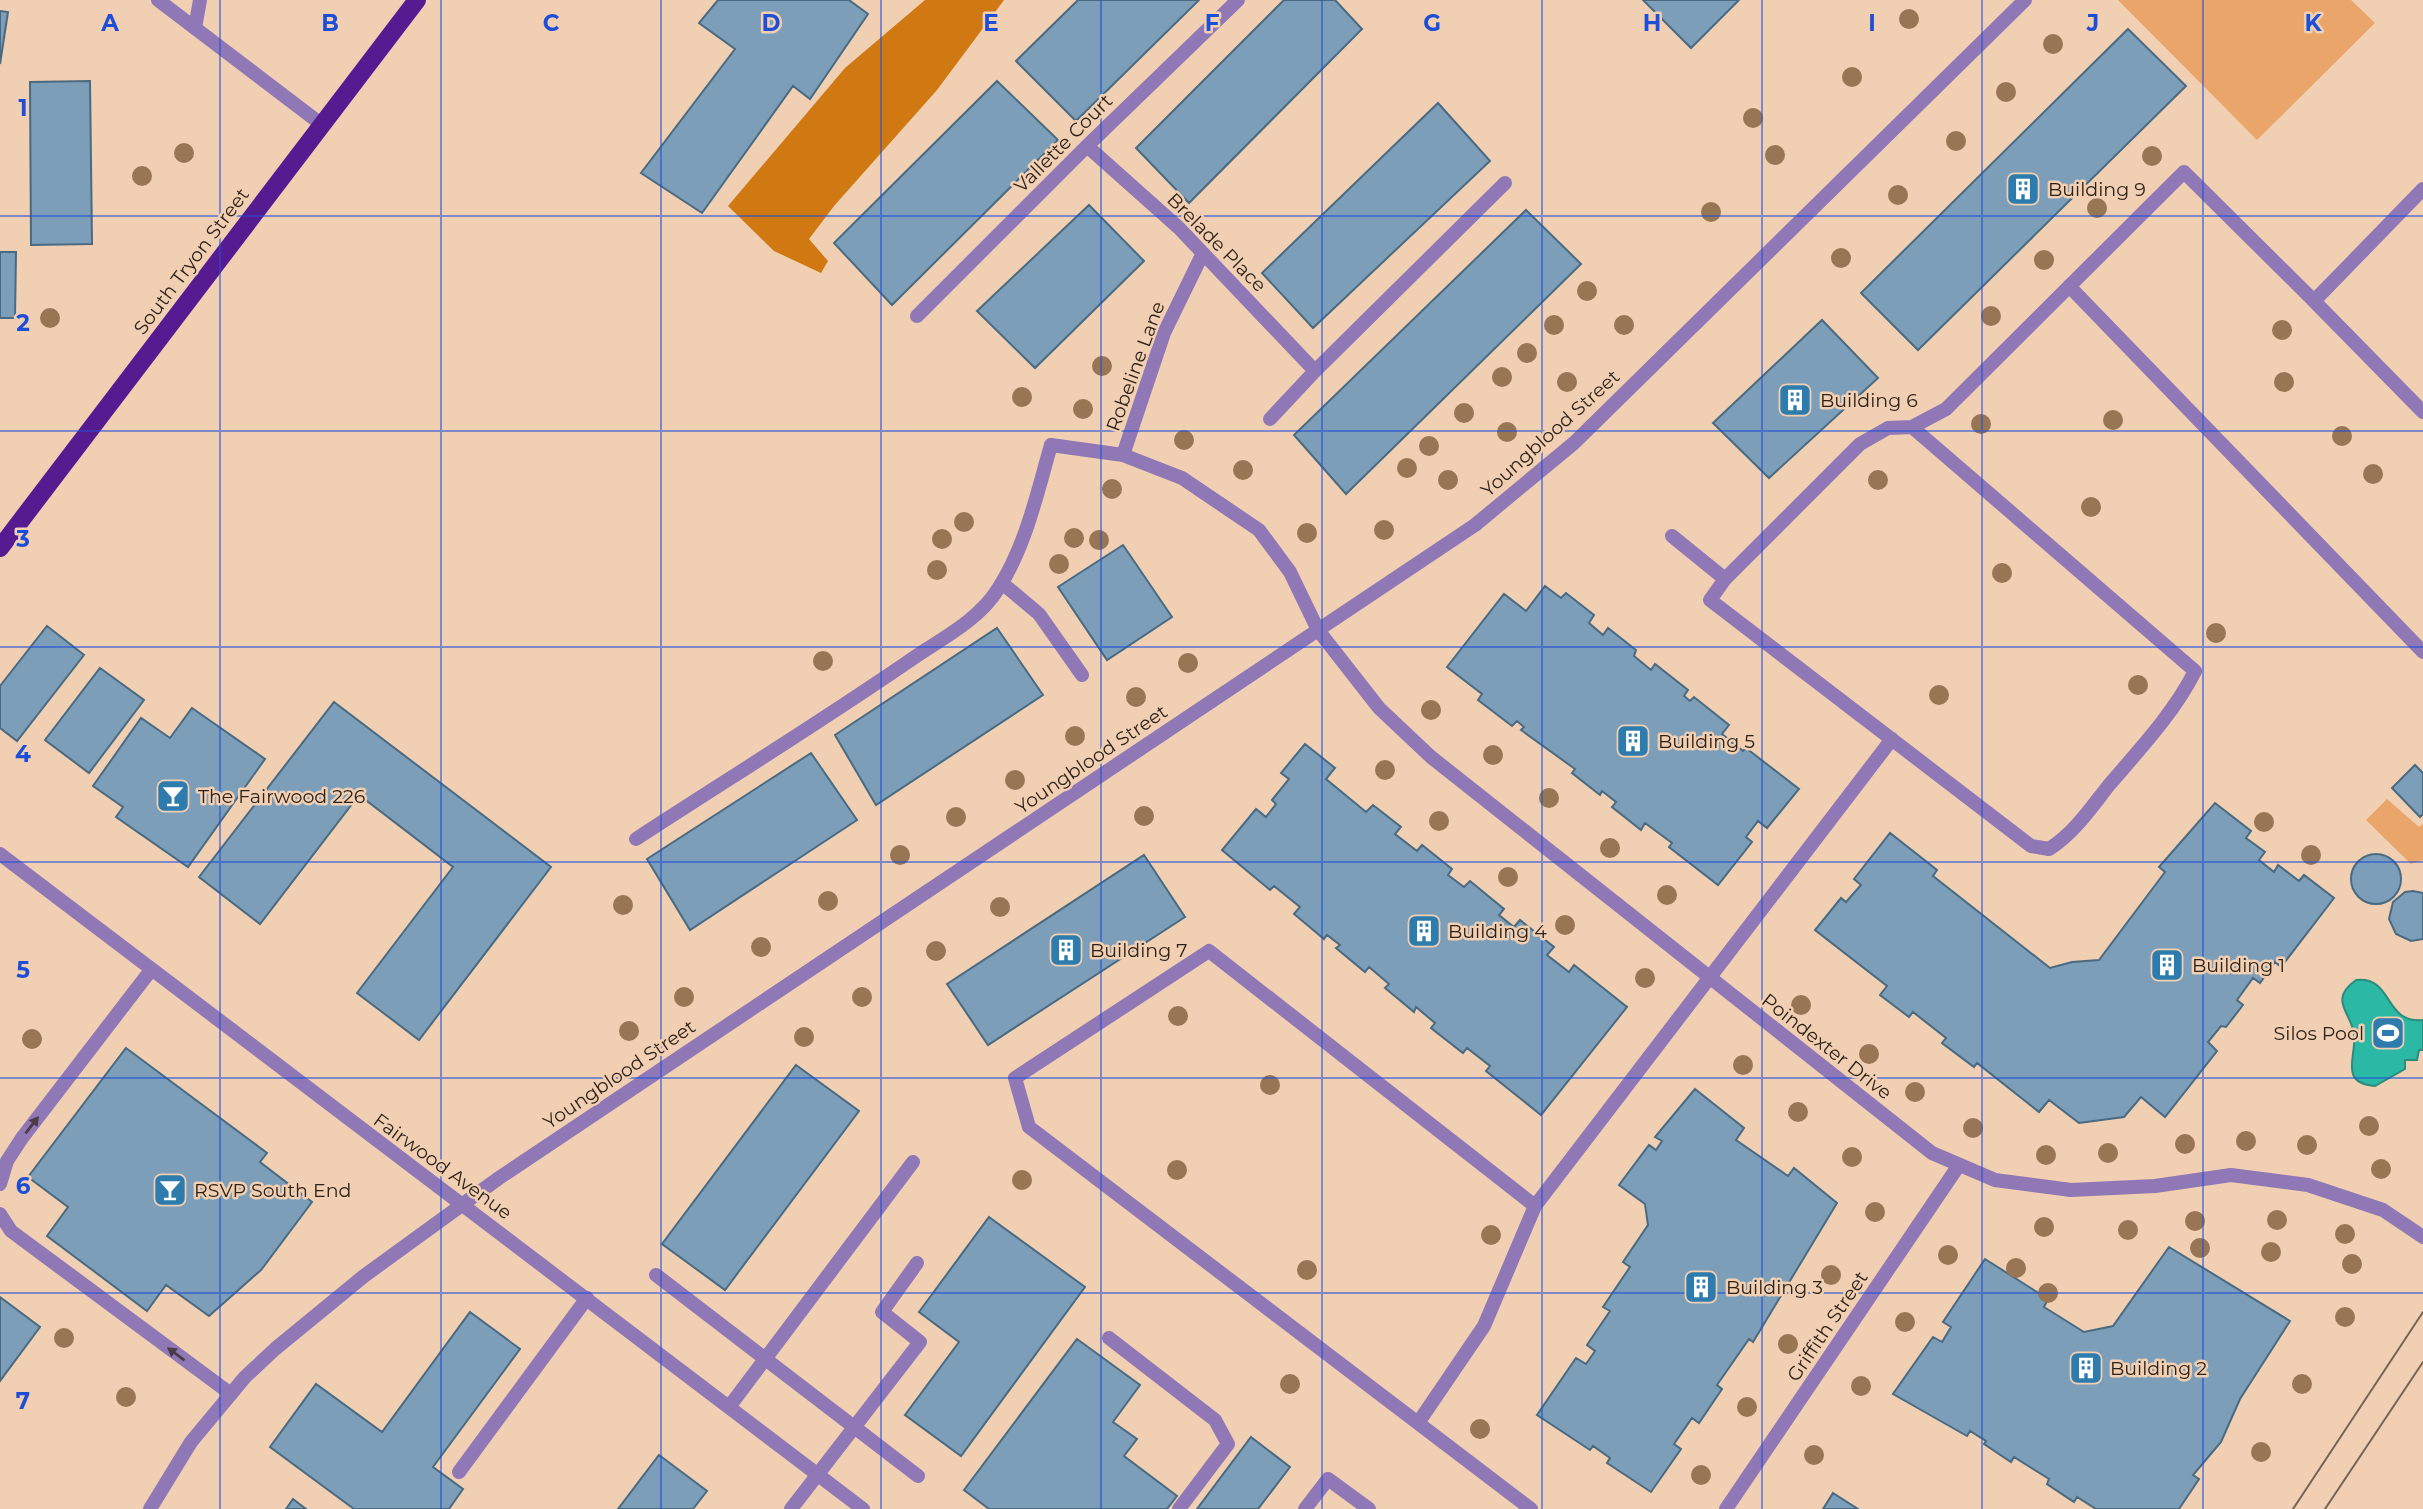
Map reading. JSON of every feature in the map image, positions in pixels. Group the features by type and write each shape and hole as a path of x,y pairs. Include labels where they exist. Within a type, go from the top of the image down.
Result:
{"main road":[{"name":"South Tryon Street","path":"0,548 417,0"}],"street":[{"path":"158,0 321,124"},
{"path":"195,28 200,0"},
{"name":"Vallette Court","path":"917,316 1238,0"},
{"name":"Youngblood Street","path":"150,1509 191,1442 231,1394 275,1349 364,1276 462,1203 1475,525 1574,443 2025,0"},
{"name":"Brelade Place","path":"1087,146 1179,228 1315,371"},
{"path":"1912,427 2195,671 2183,692 2131,759 2064,839 2049,849 2031,846 1710,600 1725,579 1860,444 1888,428 1912,427 1946,409 2184,172 2423,412"},
{"path":"1270,419 1505,183"},
{"path":"2314,301 2423,189"},
{"name":"Robeline Lane","path":"1123,456 1164,333 1203,253"},
{"path":"2069,286 2423,652"},
{"name":"Poindexter Drive","path":"1002,583 1013,563 1032,512 1051,445 1123,456 1182,478 1259,530 1290,572 1318,630 1379,708 1431,757 1932,1153 1995,1180 2071,1190 2155,1186 2231,1175 2308,1185 2383,1210 2423,1237"},
{"path":"1672,536 1725,579"},
{"path":"636,839 892,673 974,616 1002,583 1039,614 1082,675"},
{"path":"1418,1423 1484,1326 1535,1206 1892,739"},
{"name":"Fairwood Avenue","path":"0,854 368,1136 462,1203 863,1509"},
{"path":"1531,1509 1030,1127 1015,1078 1209,951 1535,1206"},
{"path":"0,1184 7,1161 22,1138 152,970"},
{"path":"729,1407 913,1162"},
{"name":"Griffith Street","path":"1726,1509 1959,1164"},
{"path":"0,1214 11,1231 231,1394"},
{"path":"791,1509 920,1342 882,1312 917,1263"},
{"path":"656,1275 918,1476"},
{"path":"458,1472 587,1298"},
{"path":"1109,1338 1215,1420 1228,1444 1179,1509"},
{"path":"1305,1509 1328,1479 1368,1509"}],"shaded area":[{"path":"925,0 1004,0 937,90 834,206 809,239 828,261 821,273 774,251 728,206 845,68"},
{"path":"2118,0 2351,0 2375,23 2257,140"},
{"path":"2387,799 2419,827 2423,824 2423,860 2411,864 2366,820"}],"water":[{"name":"Silos Pool","path":"2356,980 2377,985 2401,1015 2423,1020 2423,1050 2419,1050 2417,1060 2405,1060 2405,1069 2375,1086 2364,1084 2353,1074 2354,1034 2342,1000 2343,994"}],"building":[{"path":"718,0 849,0 868,14 810,99 793,86 702,213 641,173 735,49 699,23"},
{"path":"1078,0 1199,0 1076,121 1016,61"},
{"path":"1284,0 1335,0 1362,29 1189,203 1136,148"},
{"path":"1643,0 1739,0 1691,48"},
{"path":"0,11 8,12 0,64"},
{"name":"Building 9","path":"2128,29 2186,86 1918,350 1861,293"},
{"path":"90,81 92,244 31,245 30,82"},
{"path":"997,81 1058,140 892,305 834,243"},
{"path":"1438,103 1490,161 1313,328 1262,273"},
{"path":"1089,205 1144,261 1035,368 977,311"},
{"path":"1526,210 1581,264 1346,494 1294,435"},
{"path":"0,252 16,252 15,318 0,318"},
{"name":"Building 6","path":"1822,320 1878,378 1769,478 1713,423"},
{"path":"1123,545 1172,617 1107,660 1058,587"},
{"name":"Building 5","path":"1545,586 1561,598 1566,593 1594,615 1589,623 1603,635 1608,628 1636,650 1634,656 1651,670 1655,664 1688,690 1684,696 1690,701 1694,697 1729,725 1722,734 1743,751 1746,748 1799,789 1767,828 1758,821 1746,837 1752,842 1718,885 1669,847 1672,843 1645,823 1641,830 1612,807 1616,802 1602,791 1600,795 1572,773 1575,769 1521,730 1524,727 1517,721 1512,726 1478,700 1482,694 1447,667 1504,594 1526,611"},
{"path":"47,626 84,655 17,741 0,728 0,686"},
{"path":"997,628 1043,695 876,805 835,735"},
{"path":"100,668 144,700 89,773 45,740"},
{"path":"334,702 551,867 419,1040 357,993 453,867 359,795 260,924 199,877"},
{"name":"The Fairwood 226","path":"192,708 265,759 188,867 116,817 123,807 93,786 141,718 170,738"},
{"name":"Building 4","path":"1305,744 1335,768 1326,779 1366,812 1373,805 1401,827 1395,834 1417,851 1422,845 1452,869 1448,875 1464,887 1470,881 1504,909 1499,915 1514,927 1520,920 1554,947 1547,955 1569,972 1574,965 1627,1007 1541,1115 1486,1071 1490,1066 1467,1048 1463,1053 1431,1028 1435,1023 1416,1007 1414,1012 1385,988 1389,984 1369,967 1365,972 1336,948 1340,945 1327,935 1324,939 1294,914 1300,907 1274,886 1270,890 1222,850 1256,809 1266,817 1276,804 1272,800 1289,779 1281,773"},
{"path":"811,753 857,820 690,930 647,859"},
{"path":"2415,765 2423,773 2423,814 2420,817 2392,788"},
{"name":"Building 1","path":"2215,803 2251,831 2246,838 2265,852 2259,860 2274,872 2278,865 2299,881 2304,875 2334,898 2281,967 2275,962 2260,983 2253,978 2237,1000 2243,1005 2226,1027 2221,1026 2208,1042 2217,1051 2165,1117 2141,1097 2124,1117 2079,1123 2049,1100 2039,1112 1977,1063 1974,1067 1942,1043 1946,1038 1913,1012 1909,1017 1880,995 1887,986 1815,930 1841,898 1846,902 1861,885 1854,879 1890,833 1937,870 1933,876 2050,968 2072,962 2099,960 2165,872 2159,867"},
{"path":"2376,854 2394,861 2401,879 2394,897 2376,904 2358,897 2351,879 2358,861"},
{"name":"Building 7","path":"1144,855 1185,917 988,1045 947,984"},
{"path":"2405,892 2423,893 2423,939 2411,941 2396,934 2389,919 2393,902"},
{"name":"RSVP South End","path":"126,1048 267,1153 260,1162 312,1202 261,1270 209,1316 166,1285 147,1311 47,1236 68,1207 28,1177"},
{"path":"796,1065 859,1111 725,1290 662,1244"},
{"name":"Building 3","path":"1695,1089 1744,1128 1736,1140 1788,1176 1794,1168 1837,1203 1753,1342 1749,1339 1717,1385 1722,1389 1699,1423 1692,1418 1674,1444 1681,1449 1651,1492 1607,1463 1610,1458 1593,1446 1590,1450 1537,1415 1576,1358 1586,1364 1595,1351 1587,1345 1610,1311 1603,1307 1630,1267 1623,1262 1648,1225 1645,1204 1619,1185 1649,1145 1656,1150 1662,1141 1655,1137"},
{"path":"989,1217 1085,1287 961,1456 905,1415 959,1342 919,1312"},
{"name":"Building 2","path":"2169,1247 2290,1321 2240,1399 2221,1442 2193,1475 2199,1479 2179,1509 2096,1509 2077,1497 2074,1502 2047,1484 2049,1479 2014,1457 2011,1462 1970,1431 1967,1436 1893,1394 1933,1337 1942,1342 1951,1327 1943,1322 1985,1259 2048,1299 2044,1307 2084,1332 2113,1326"},
{"path":"0,1297 40,1327 0,1381"},
{"path":"470,1312 520,1349 433,1467 463,1489 449,1509 354,1509 270,1447 316,1384 382,1432"},
{"path":"1077,1339 1140,1385 1113,1422 1137,1439 1124,1456 1177,1496 1167,1509 989,1509 964,1490"},
{"path":"1251,1437 1290,1467 1258,1509 1197,1509"},
{"path":"659,1455 707,1491 693,1509 618,1509"},
{"path":"1833,1493 1858,1509 1823,1509"},
{"path":"293,1499 306,1509 286,1509"}],"tram line":[{"path":"2293,1509 2423,1312"},
{"path":"2325,1509 2423,1362"}],"place":[{"name":"Building 9","path":"2023,189"},
{"name":"Building 6","path":"1795,400"},
{"name":"Building 5","path":"1633,741"},
{"name":"The Fairwood 226","path":"173,796"},
{"name":"Building 4","path":"1424,931"},
{"name":"Building 7","path":"1066,950"},
{"name":"Building 1","path":"2167,965"},
{"name":"Silos Pool","path":"2388,1033"},
{"name":"RSVP South End","path":"170,1190"},
{"name":"Building 3","path":"1701,1287"},
{"name":"Building 2","path":"2086,1368"}]}
